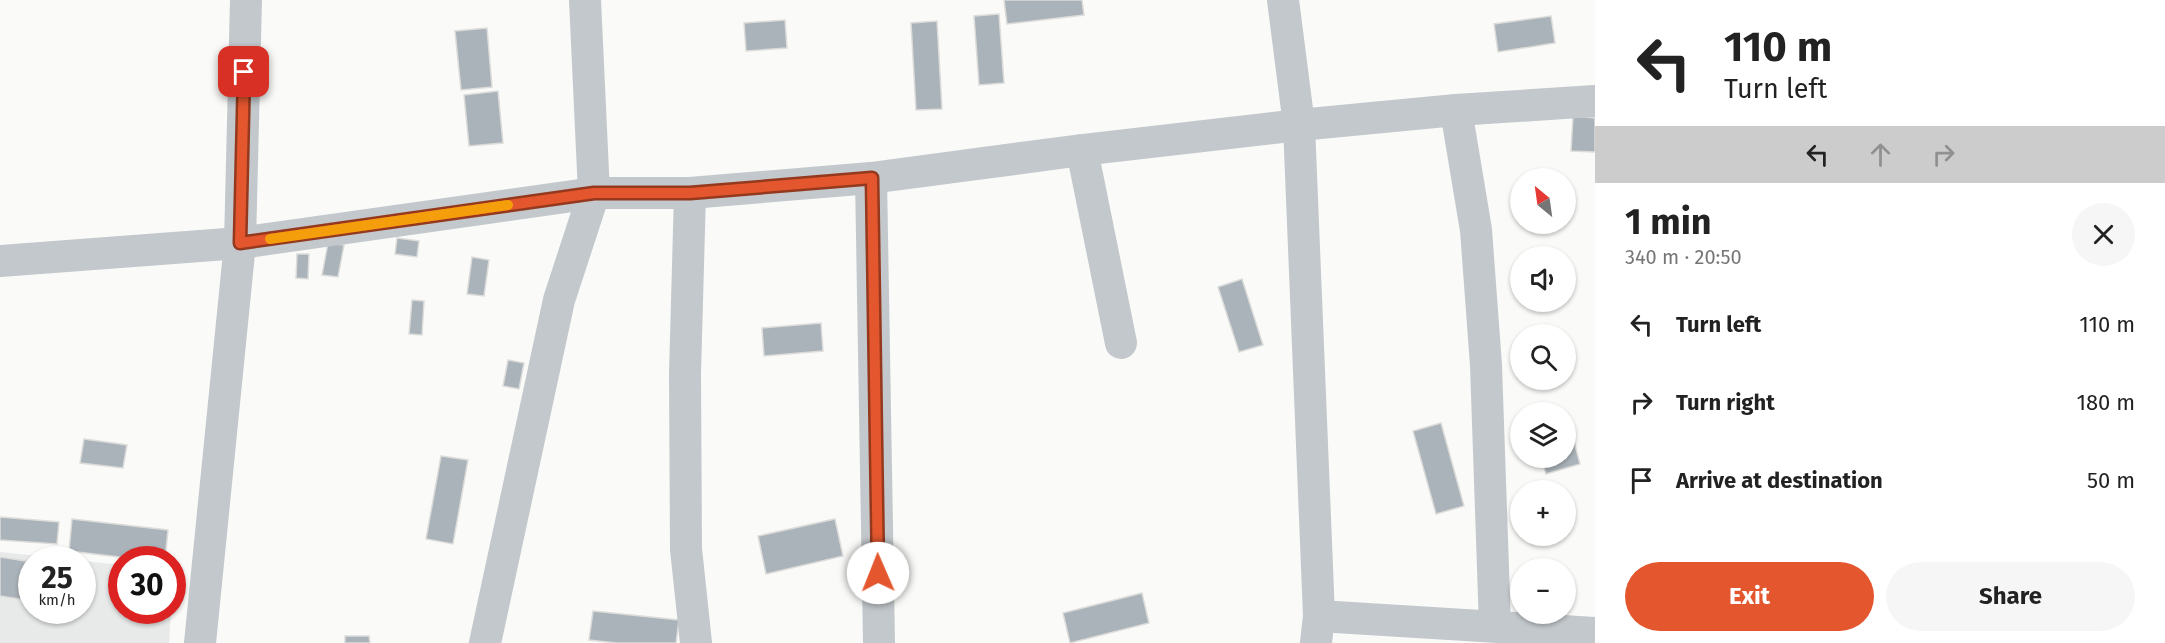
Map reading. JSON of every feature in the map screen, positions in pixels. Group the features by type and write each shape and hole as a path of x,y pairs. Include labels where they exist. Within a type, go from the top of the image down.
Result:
{"street":[{"path":"200,643 240,243 246,0"},
{"path":"485,643 559,300 594,193 585,0"},
{"path":"1283,0 1299,125 1317,630 1495,626 1595,633"},
{"path":"0,261 240,243 594,193 690,193 872,178 1082,150 1299,125 1456,110 1595,101"},
{"path":"1456,110 1476,230 1486,365 1495,626"},
{"path":"1082,150 1121,343"},
{"path":"872,178 879,643"},
{"path":"690,193 685,374 686,537 696,643"}],"shaded area":[{"path":"0,552 18,554 18,624 96,624 96,562 108,564 108,624 170,624 169,643 0,643"}],"building":[{"path":"1004,0 1082,0 1084,15 1007,24"},
{"path":"999,14 1004,83 979,85 974,16"},
{"path":"1551,16 1555,43 1498,52 1494,24"},
{"path":"785,20 787,48 746,51 744,23"},
{"path":"937,21 942,109 916,110 911,23"},
{"path":"487,28 492,87 461,90 455,31"},
{"path":"498,91 503,143 469,146 464,95"},
{"path":"1573,116 1595,118 1595,152 1571,151"},
{"path":"397,238 419,241 417,257 395,254"},
{"path":"328,243 344,245 338,277 322,275"},
{"path":"297,254 309,254 308,279 296,278"},
{"path":"472,257 489,260 484,296 467,294"},
{"path":"1242,279 1263,345 1239,352 1218,287"},
{"path":"412,300 424,301 422,335 409,334"},
{"path":"821,323 823,351 764,356 762,328"},
{"path":"508,360 524,363 519,389 503,386"},
{"path":"1441,423 1464,506 1436,514 1413,431"},
{"path":"84,439 127,445 123,468 80,463"},
{"path":"1576,449 1580,464 1576,465"},
{"path":"441,456 468,460 453,544 426,539"},
{"path":"1544,468 1566,468 1546,474"},
{"path":"0,517 59,522 57,544 0,540"},
{"path":"72,519 168,530 166,546 108,546 108,556 96,554 96,546 69,546"},
{"path":"835,519 843,556 766,574 758,536"},
{"path":"0,557 18,560 18,599 0,596"},
{"path":"1142,593 1149,623 1070,643 1063,613"},
{"path":"593,611 679,620 676,643 617,643 589,640"},
{"path":"345,636 369,636 370,643 345,643"}],"slow traffic":[{"path":"270,239 508,205"}],"route":[{"path":"244,72 240,243 594,193 690,193 872,178 878,573"}]}
